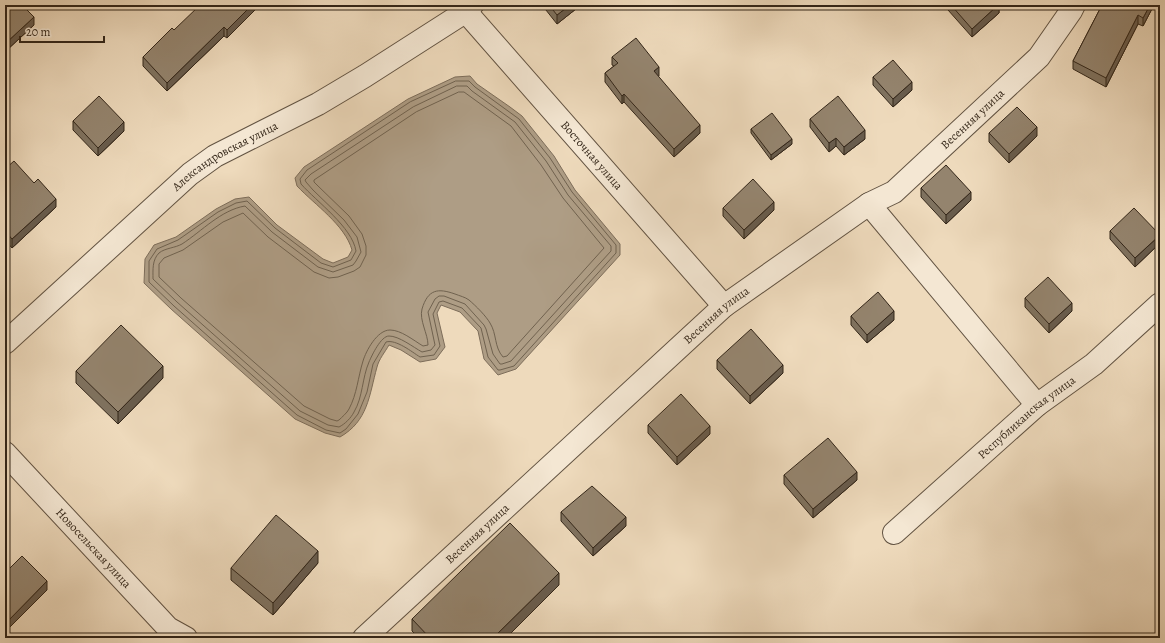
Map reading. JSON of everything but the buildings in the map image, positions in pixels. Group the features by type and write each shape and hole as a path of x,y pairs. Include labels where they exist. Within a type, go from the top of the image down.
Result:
{"street":[{"name":"Весенняя улица","path":"364,638 724,306 869,204 894,192 1039,57 1072,11 1074,5"},
{"name":"Восточная улица","path":"466,7 724,306"},
{"name":"Александровская улица","path":"5,343 190,174 215,156 318,104 365,76 466,7"},
{"path":"869,204 1037,405"},
{"name":"Республиканская улица","path":"894,533 1037,405 1094,364 1160,304"},
{"name":"Новосельская улица","path":"5,453 168,628 186,638"}],"water":[{"path":"470,76 477,84 522,116 554,156 575,190 620,244 620,255 516,369 498,375 484,359 478,331 460,312 441,305 437,313 445,347 436,359 420,362 401,350 389,345 378,364 369,398 362,415 349,431 340,437 325,433 295,419 171,309 144,283 145,259 154,245 176,237 216,209 235,199 249,197 277,225 323,259 333,263 348,257 352,250 343,232 329,216 297,186 295,178 304,167 408,99 455,77"}]}
